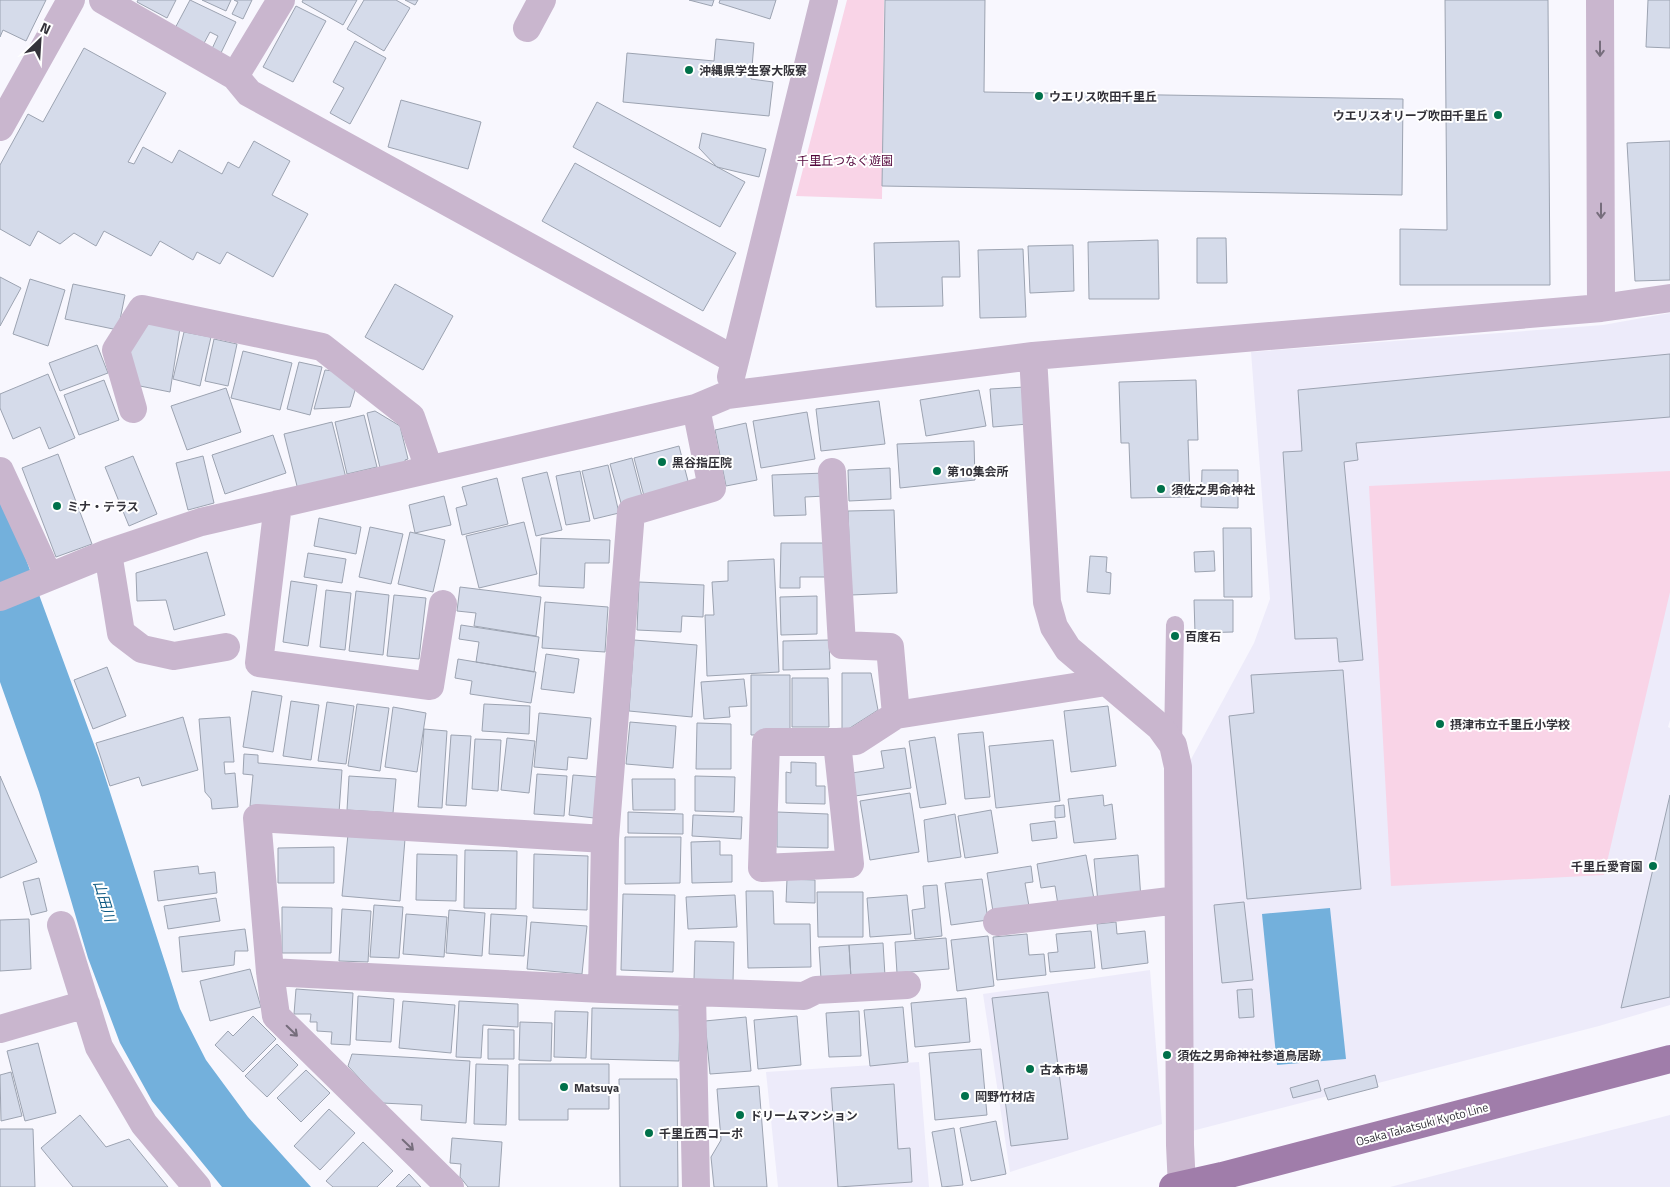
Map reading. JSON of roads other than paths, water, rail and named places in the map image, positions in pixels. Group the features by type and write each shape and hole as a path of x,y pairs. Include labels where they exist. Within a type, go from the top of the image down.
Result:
{"main road":[{"name":"Osaka Takatsuki Kyoto Line","path":"1179,1186 1670,1059"}],"street":[{"path":"0,128 71,0"},
{"path":"103,0 236,76 250,93 735,360"},
{"path":"236,76 281,0"},
{"path":"527,28 542,0"},
{"path":"726,395 824,0"},
{"path":"1600,0 1601,308"},
{"path":"0,596 108,553 200,522 696,408 726,395 1032,356 1601,308 1670,298"},
{"path":"133,409 116,350 142,309 322,347 411,418 429,469"},
{"path":"1032,356 1048,602 1054,627 1068,649 1160,727 1173,745 1178,767 1179,1186"},
{"path":"602,989 605,839 631,512 712,488 696,408"},
{"path":"0,471 49,576"},
{"path":"832,472 842,645 890,647 896,715"},
{"path":"278,504 259,663 430,686 444,604"},
{"path":"108,553 122,633 142,649 174,656 226,647"},
{"path":"837,742 850,864 762,868 766,742 856,741 896,715 1106,682"},
{"path":"450,1187 276,1016 270,972 257,818 605,839"},
{"path":"997,922 1178,900"},
{"path":"61,925 99,1047 144,1124 197,1187"},
{"path":"270,972 602,989 804,996 816,990 907,985"},
{"path":"692,993 696,1187"},
{"path":"0,1029 86,1004"}],"lane":[{"path":"1173,745 1175,625"}],"water":[{"name":"山田川","path":"0,495 9,513 99,758 180,1009 206,1060 248,1117 311,1187 222,1187 152,1101 120,1043 88,958 39,792 0,682"},
{"path":"1330,908 1346,1059 1277,1065 1262,914"}],"place":[{"name":"沖縄県学生寮大阪寮","path":"689,70"},
{"name":"ウエリス吹田千里丘","path":"1039,96"},
{"name":"ウエリスオリーブ吹田千里丘","path":"1498,115"},
{"name":"黒谷指圧院","path":"662,462"},
{"name":"第10集会所","path":"937,471"},
{"name":"須佐之男命神社","path":"1161,489"},
{"name":"ミナ・テラス","path":"57,506"},
{"name":"百度石","path":"1175,636"},
{"name":"摂津市立千里丘小学校","path":"1440,724"},
{"name":"千里丘愛育園","path":"1653,866"},
{"name":"須佐之男命神社参道鳥居跡","path":"1167,1055"},
{"name":"古本市場","path":"1030,1069"},
{"name":"Matsuya","path":"564,1087"},
{"name":"岡野竹材店","path":"965,1096"},
{"name":"ドリームマンション","path":"740,1115"},
{"name":"千里丘西コーポ","path":"649,1133"}],"park label":[{"name":"千里丘つなぐ遊園","path":"845,160"}]}
